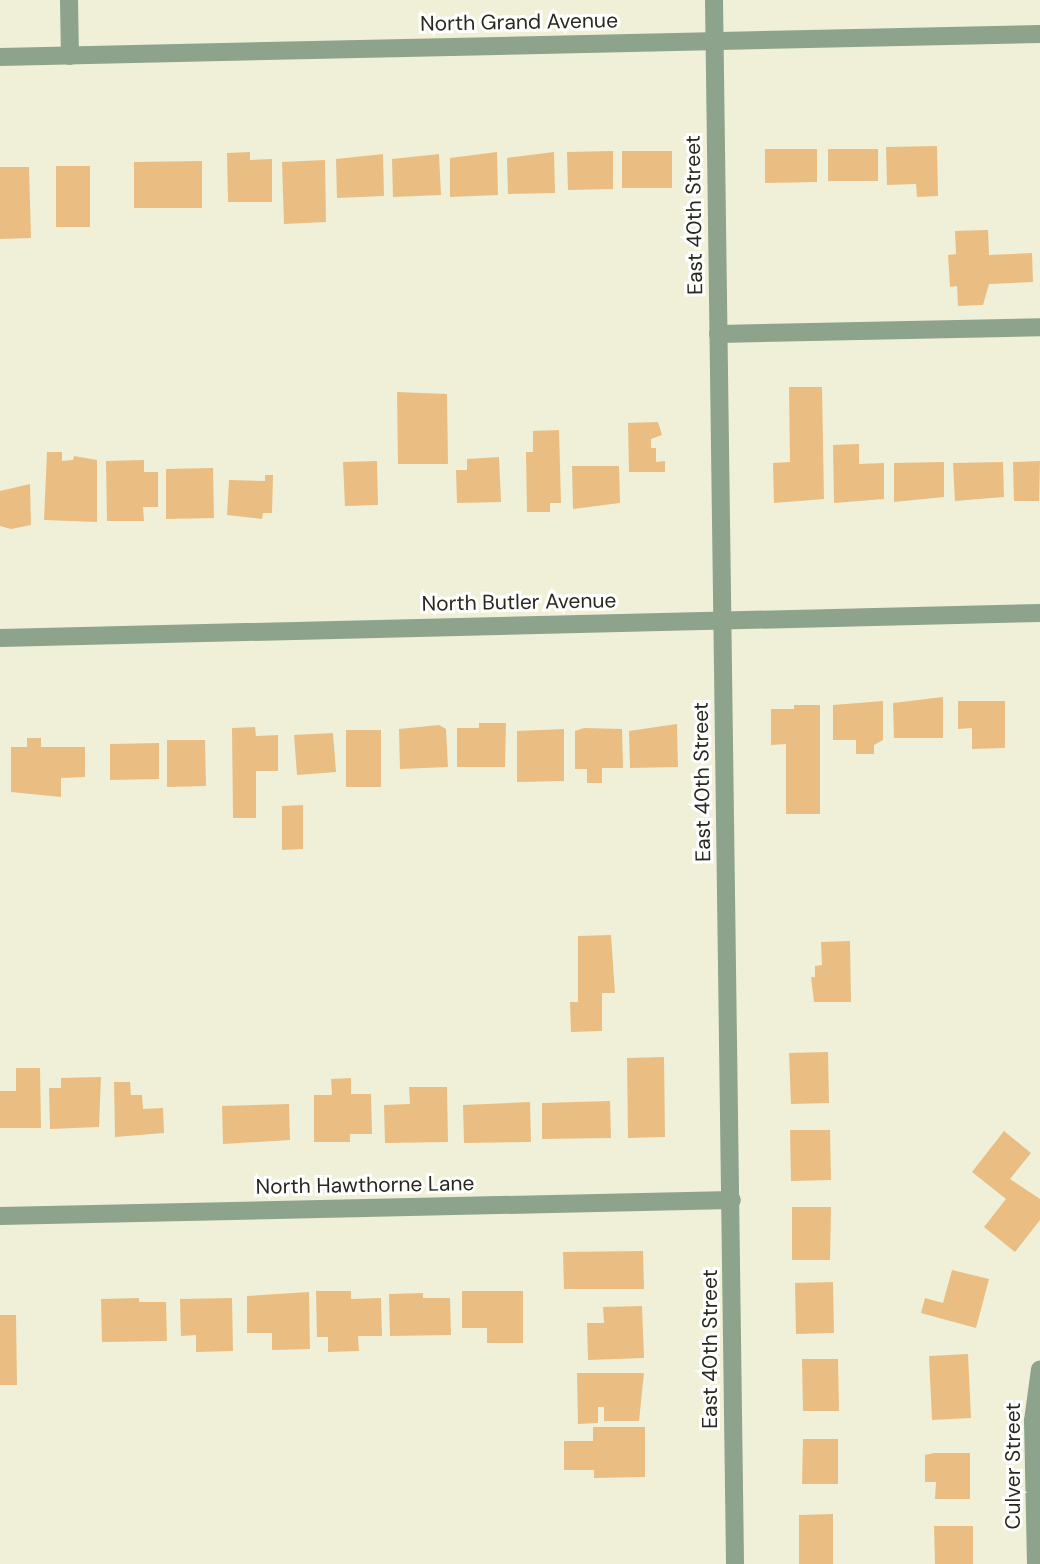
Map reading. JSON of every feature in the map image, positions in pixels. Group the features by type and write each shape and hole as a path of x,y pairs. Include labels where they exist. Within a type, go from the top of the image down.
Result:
{"street":[{"path":"69,0 70,56"},
{"name":"East 40th Street","path":"714,0 735,1564"},
{"name":"North Grand Avenue","path":"0,57 1040,34"},
{"path":"718,334 1040,327"},
{"name":"North Butler Avenue","path":"0,638 1040,613"},
{"name":"North Hawthorne Lane","path":"0,1216 732,1200"},
{"name":"Culver Street","path":"1036,1564 1033,1421 1040,1369"}],"building":[{"path":"937,146 938,196 917,197 916,184 887,185 886,147"},
{"path":"765,149 817,149 817,182 765,183"},
{"path":"828,149 878,149 878,181 828,181"},
{"path":"613,151 613,189 568,190 567,152"},
{"path":"622,151 672,151 672,188 622,188"},
{"path":"250,152 250,160 272,159 272,202 228,202 227,153"},
{"path":"497,152 498,195 450,197 450,158"},
{"path":"554,152 555,193 508,194 507,158"},
{"path":"383,154 384,196 337,198 336,159"},
{"path":"439,154 441,195 393,197 392,159"},
{"path":"325,160 326,222 284,224 282,162"},
{"path":"202,161 202,208 134,208 134,162"},
{"path":"56,166 90,166 90,227 56,227"},
{"path":"0,167 29,167 31,238 0,239"},
{"path":"988,230 989,255 1032,253 1033,282 989,284 983,305 958,306 957,286 950,287 948,255 956,254 955,231"},
{"path":"789,387 822,387 824,499 774,503 773,463 790,462"},
{"path":"397,392 447,394 448,464 398,464"},
{"path":"658,422 662,435 651,439 651,448 656,448 656,462 665,461 665,472 629,472 628,423"},
{"path":"559,430 561,503 550,503 550,512 527,512 526,452 533,452 533,431"},
{"path":"859,444 859,464 884,463 884,499 834,503 833,445"},
{"path":"47,452 62,452 62,461 73,460 74,456 97,460 97,522 44,520"},
{"path":"499,457 501,502 457,503 456,470 467,470 467,459"},
{"path":"144,460 144,472 158,472 158,507 143,507 144,521 107,521 106,461"},
{"path":"377,461 378,505 345,506 343,462"},
{"path":"1040,461 1039,501 1014,501 1013,462"},
{"path":"944,462 944,497 894,502 894,463"},
{"path":"1003,462 1004,497 955,501 953,463"},
{"path":"572,466 619,466 620,503 573,509"},
{"path":"213,468 214,518 166,519 166,469"},
{"path":"265,475 273,475 272,513 263,513 262,519 227,515 229,480 265,481"},
{"path":"30,484 31,525 11,529 0,526 0,491"},
{"path":"943,697 943,738 894,738 893,703"},
{"path":"883,701 883,740 874,745 874,754 856,754 856,740 833,740 833,705"},
{"path":"958,701 1005,701 1005,748 972,749 972,728 958,729"},
{"path":"794,705 820,705 820,814 786,814 786,744 771,745 771,709 794,709"},
{"path":"479,723 506,723 505,767 457,767 457,728 479,728"},
{"path":"677,724 678,767 630,768 629,731"},
{"path":"439,725 446,729 448,767 400,769 399,729"},
{"path":"255,727 256,736 278,735 278,771 256,771 256,818 233,818 232,728"},
{"path":"584,728 622,729 623,768 602,768 602,783 587,783 587,769 575,769 575,731"},
{"path":"564,729 564,781 517,782 517,731"},
{"path":"346,730 381,730 381,787 346,787"},
{"path":"333,733 336,772 297,775 294,735"},
{"path":"27,738 41,738 41,747 85,747 85,777 61,778 61,797 11,792 11,747 27,747"},
{"path":"167,740 205,740 206,786 167,787"},
{"path":"159,743 159,779 110,780 110,744"},
{"path":"303,805 303,849 282,850 282,806"},
{"path":"611,935 615,993 602,993 602,1031 571,1032 570,1002 578,1002 578,936"},
{"path":"850,941 851,1002 814,1002 811,977 815,977 815,966 822,965 821,942"},
{"path":"828,1052 829,1103 791,1104 789,1053"},
{"path":"664,1057 665,1137 628,1138 627,1058"},
{"path":"16,1068 40,1068 41,1128 0,1128 0,1091 16,1091"},
{"path":"101,1077 99,1127 50,1129 49,1088 61,1088 61,1078"},
{"path":"351,1078 351,1094 371,1094 372,1134 350,1134 350,1142 314,1142 314,1095 332,1095 331,1079"},
{"path":"114,1082 130,1082 131,1095 142,1095 143,1109 163,1108 164,1133 115,1137"},
{"path":"409,1087 447,1087 448,1142 385,1143 384,1105 410,1104"},
{"path":"610,1101 611,1138 542,1139 542,1103"},
{"path":"530,1102 531,1142 464,1143 463,1105"},
{"path":"289,1104 290,1140 223,1144 222,1106"},
{"path":"790,1130 830,1130 831,1180 791,1181"},
{"path":"1004,1131 1031,1153 1010,1179 1040,1199 1040,1220 1015,1252 984,1227 1006,1199 972,1172"},
{"path":"792,1207 831,1207 830,1260 792,1260"},
{"path":"643,1251 644,1289 564,1289 563,1252"},
{"path":"952,1270 989,1279 976,1328 921,1313 925,1298 943,1303"},
{"path":"833,1282 834,1333 796,1334 795,1283"},
{"path":"316,1291 351,1291 351,1299 381,1298 382,1336 358,1336 359,1351 328,1352 328,1337 317,1337"},
{"path":"462,1291 523,1291 523,1343 487,1343 487,1328 462,1328"},
{"path":"309,1292 310,1349 272,1350 272,1333 247,1333 247,1296"},
{"path":"423,1293 423,1298 450,1298 451,1335 390,1336 389,1294"},
{"path":"139,1298 139,1302 166,1302 167,1341 102,1342 101,1299"},
{"path":"232,1298 233,1351 196,1352 196,1335 181,1336 180,1299"},
{"path":"642,1306 644,1358 588,1360 587,1323 604,1323 603,1307"},
{"path":"0,1315 16,1315 17,1385 0,1385"},
{"path":"968,1354 971,1418 932,1420 929,1356"},
{"path":"802,1359 838,1359 839,1411 803,1411"},
{"path":"577,1373 644,1373 639,1421 604,1421 604,1407 598,1407 598,1423 578,1424"},
{"path":"593,1427 645,1427 645,1477 594,1478 594,1470 564,1470 564,1441 593,1441"},
{"path":"803,1439 838,1439 838,1484 802,1484"},
{"path":"970,1453 970,1499 935,1499 936,1482 925,1482 925,1455"},
{"path":"833,1514 833,1564 799,1564 799,1515"},
{"path":"934,1526 973,1526 973,1564 935,1564"}]}
